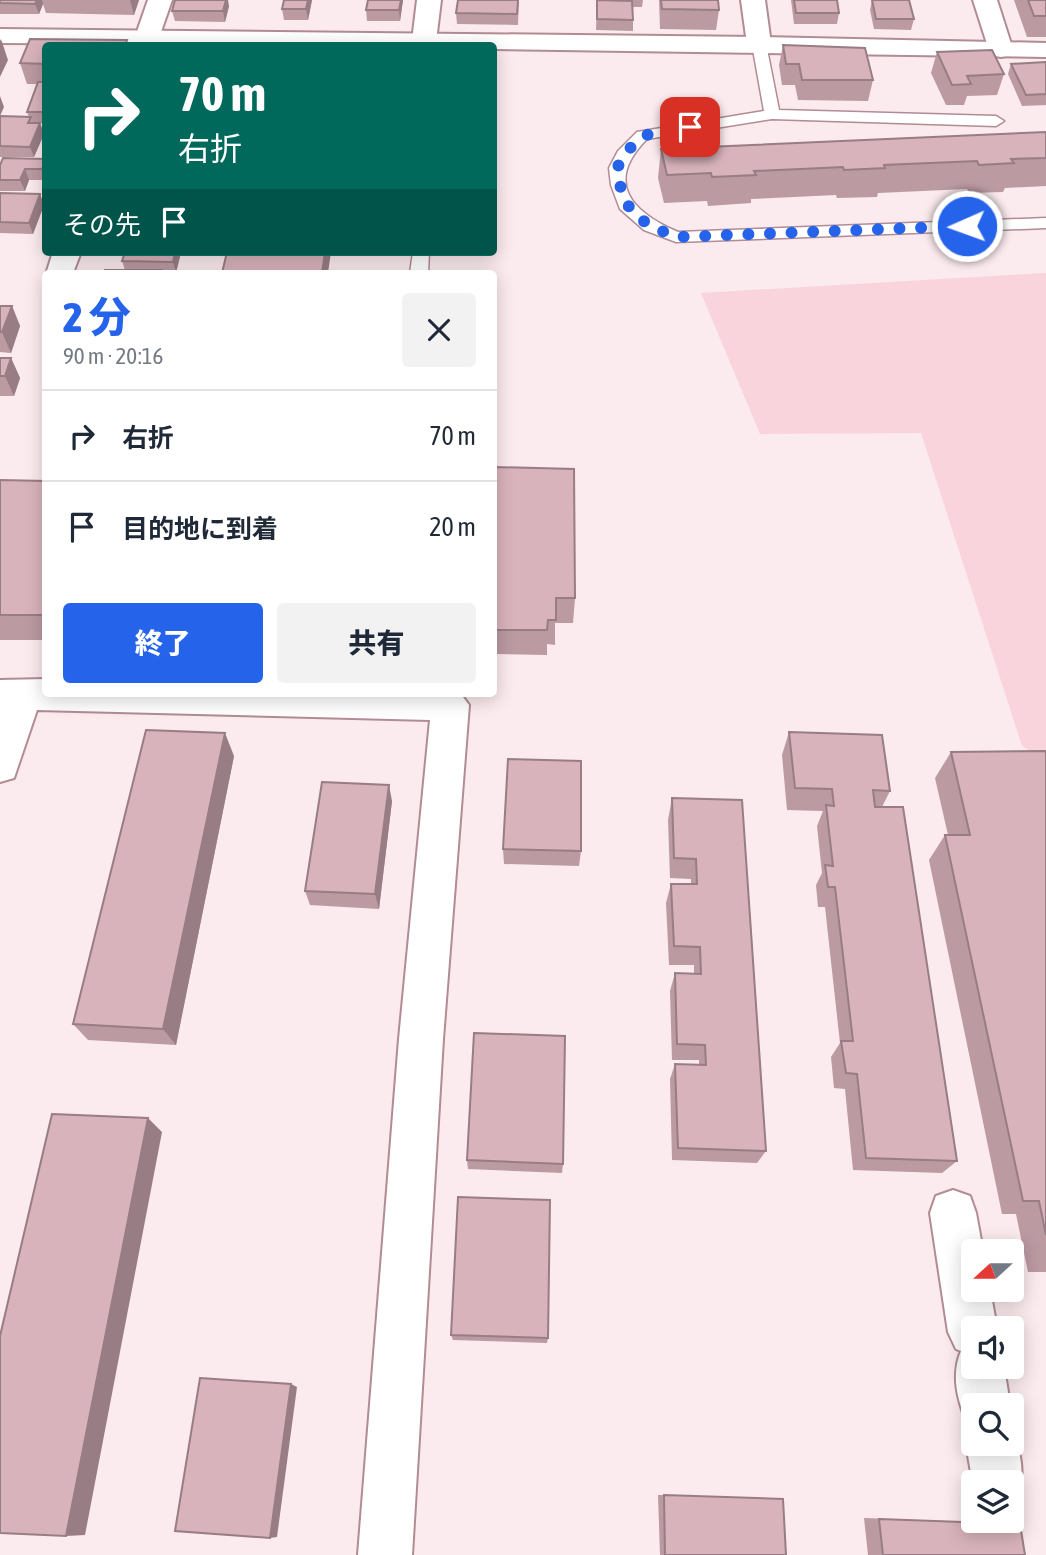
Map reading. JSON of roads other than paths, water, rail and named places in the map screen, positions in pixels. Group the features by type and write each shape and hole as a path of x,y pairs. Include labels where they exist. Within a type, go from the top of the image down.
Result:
{"street":[{"path":"0,36 145,42 160,0"},
{"path":"429,0 436,42"},
{"path":"753,0 759,44"},
{"path":"985,0 1001,50"},
{"path":"497,43 759,44 1046,50"},
{"path":"0,766 11,695 42,695"},
{"path":"177,697 450,705 421,1039 385,1555"},
{"path":"953,1213 970,1316"}],"lane":[{"path":"759,44 772,114"},
{"path":"996,121 772,114 642,135 626,151 617,168 628,209 650,226 676,237 1046,223"}]}
